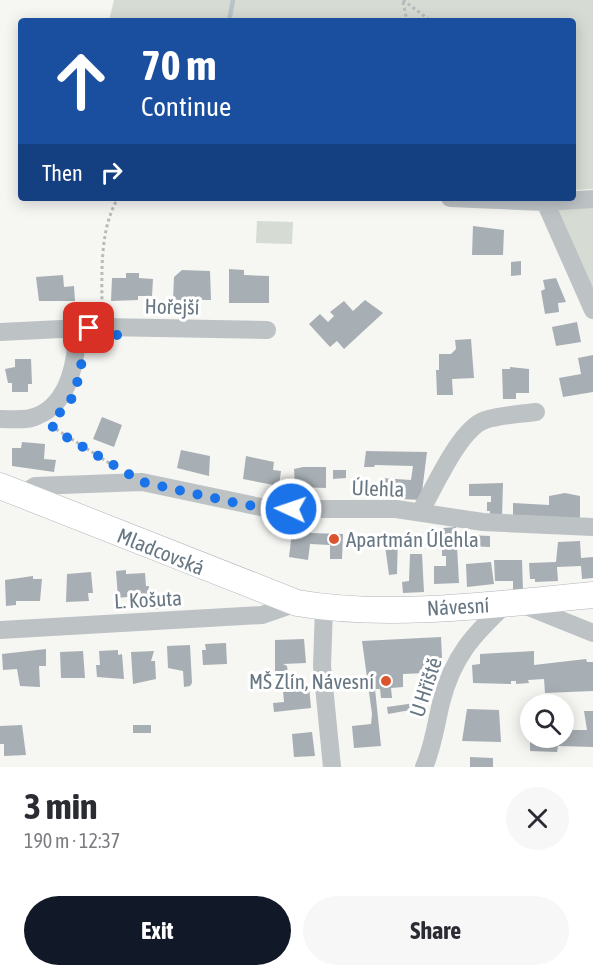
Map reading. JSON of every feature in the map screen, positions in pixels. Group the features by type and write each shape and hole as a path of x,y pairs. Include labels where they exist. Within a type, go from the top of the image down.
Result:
{"street":[{"path":"576,200 593,199"},
{"path":"521,201 561,201"},
{"path":"545,202 593,310"},
{"name":"Hořejší","path":"0,333 117,327 267,330"},
{"path":"0,419 35,417 51,408 68,381 76,343 76,328"},
{"path":"420,512 462,440 476,425 484,420 536,412"},
{"name":"Úlehla","path":"11,490 43,485 142,482 270,509 396,509 483,522 593,527"},
{"name":"Mladcovská","path":"11,490 297,603 324,608"},
{"name":"Návesní","path":"324,608 376,610 593,595"},
{"path":"512,602 593,633"},
{"name":"U Hřiště","path":"424,767 449,676 459,655 472,636 512,602"},
{"name":"L. Košuta","path":"0,630 249,616 275,613 297,603"},
{"path":"324,608 322,666 332,767"}],"path":[{"path":"403,0 406,18"},
{"path":"403,0 427,18"},
{"path":"116,201 113,206 103,254 102,318 118,318 117,327"},
{"path":"53,418 51,425 58,432 142,482"}],"shaded area":[{"path":"114,0 593,0 593,189 576,190 576,18 110,18"},
{"path":"593,205 593,287 590,287 554,211"},
{"path":"257,221 293,222 292,244 256,243"}],"building":[{"path":"473,226 504,230 503,255 472,255"},
{"path":"521,261 521,275 511,276 511,262"},
{"path":"229,269 244,270 244,275 269,276 269,303 229,303"},
{"path":"182,270 210,271 211,300 196,300 196,303 173,299 174,277"},
{"path":"126,273 139,273 139,278 153,279 152,296 138,296 138,300 111,301 112,278 126,278"},
{"path":"63,275 64,287 74,286 75,301 39,301 36,277"},
{"path":"556,278 566,302 558,303 559,312 545,314 541,291 545,289 543,280"},
{"path":"365,300 383,313 344,349 337,341 330,347 309,324 320,314 328,322 334,316 330,312 344,301 353,311"},
{"path":"577,322 581,342 556,346 552,327"},
{"path":"471,339 474,378 452,379 453,395 437,395 436,370 439,370 439,354 451,354 456,349 455,340"},
{"path":"593,355 593,392 563,397 559,378 581,374 578,358"},
{"path":"15,359 31,359 32,384 28,384 28,392 12,392 12,383 8,383 5,369 15,367"},
{"path":"510,367 529,369 529,393 516,393 516,399 503,399 502,369 510,369"},
{"path":"102,417 122,425 114,447 93,439"},
{"path":"22,442 45,444 44,459 56,460 54,472 12,466 12,448 21,448"},
{"path":"181,450 210,456 209,476 177,468"},
{"path":"366,451 427,452 421,500 381,498 381,478 411,480 413,466 364,467"},
{"path":"246,456 274,462 273,470 281,471 279,486 243,479"},
{"path":"326,467 326,488 295,487 294,469"},
{"path":"333,470 346,470 346,478 333,479"},
{"path":"503,483 502,517 490,517 487,502 491,502 491,496 469,496 469,484"},
{"path":"565,493 580,496 580,519 513,517 513,503 549,505 549,496"},
{"path":"294,515 313,520 311,533 343,534 342,559 330,559 330,545 310,544 308,560 289,557"},
{"path":"456,527 459,583 434,584 434,566 446,566 446,556 442,556 442,548 445,547 443,528"},
{"path":"398,534 397,574 389,575 384,538"},
{"path":"468,535 490,536 490,547 467,546"},
{"path":"580,541 581,558 593,557 593,578 582,579 581,566 557,567 558,581 535,582 535,579 530,579 529,563 556,562 558,542"},
{"path":"410,554 422,554 424,592 403,593 402,582 409,581"},
{"path":"494,560 522,560 523,590 513,591 513,581 495,581"},
{"path":"491,562 494,584 467,587 466,564"},
{"path":"126,570 126,574 145,573 146,586 149,586 147,604 135,604 135,596 118,598 116,571"},
{"path":"91,572 93,593 88,593 89,601 66,602 67,574"},
{"path":"33,576 33,579 42,579 40,601 16,601 16,605 6,606 5,580"},
{"path":"168,594 166,608 155,609 154,595"},
{"name":"MŠ Zlín, Návesní","path":"441,637 442,658 425,659 426,673 403,674 403,687 391,688 392,698 381,698 380,689 375,689 381,746 354,748 352,726 371,724 372,714 362,641"},
{"path":"304,639 306,663 283,664 287,666 288,673 275,674 275,640"},
{"path":"226,643 227,664 203,665 202,650 206,650 205,644"},
{"path":"190,645 192,683 184,687 183,671 168,668 167,646"},
{"path":"46,649 46,666 39,666 40,687 20,686 17,669 3,670 2,654"},
{"path":"118,650 118,655 122,654 124,679 97,677 96,665 100,665 99,651"},
{"path":"83,651 85,678 61,678 60,652"},
{"path":"154,651 151,661 155,661 156,679 133,684 131,652"},
{"path":"534,651 534,665 586,659 587,662 593,662 593,691 545,693 544,679 528,680 529,683 516,684 516,681 511,681 511,684 473,683 472,665 480,664 480,654"},
{"path":"309,686 311,708 274,712 273,703 284,702 283,691"},
{"path":"422,702 424,716 417,717 416,709 388,714 387,707"},
{"path":"467,709 499,710 501,742 462,741"},
{"path":"584,711 593,711 593,747 574,746 574,730 587,730"},
{"path":"22,725 26,755 4,756 4,744 0,744 0,726"},
{"path":"133,725 151,725 151,733 133,733"},
{"path":"312,732 315,756 294,757 292,734"},
{"path":"530,748 558,748 557,752 530,751"},
{"path":"470,757 493,758 493,767 470,767"}],"waterway":[{"path":"230,18 233,0"}],"place":[{"name":"Apartmán Úlehla","path":"334,539"},
{"name":"MŠ Zlín, Návesní","path":"386,681"}],"route":[{"path":"89,328 117,327 117,336 100,336 91,340 86,346 74,393 68,404 53,418 51,425 58,432 142,482 245,505 270,509 291,509"}]}
